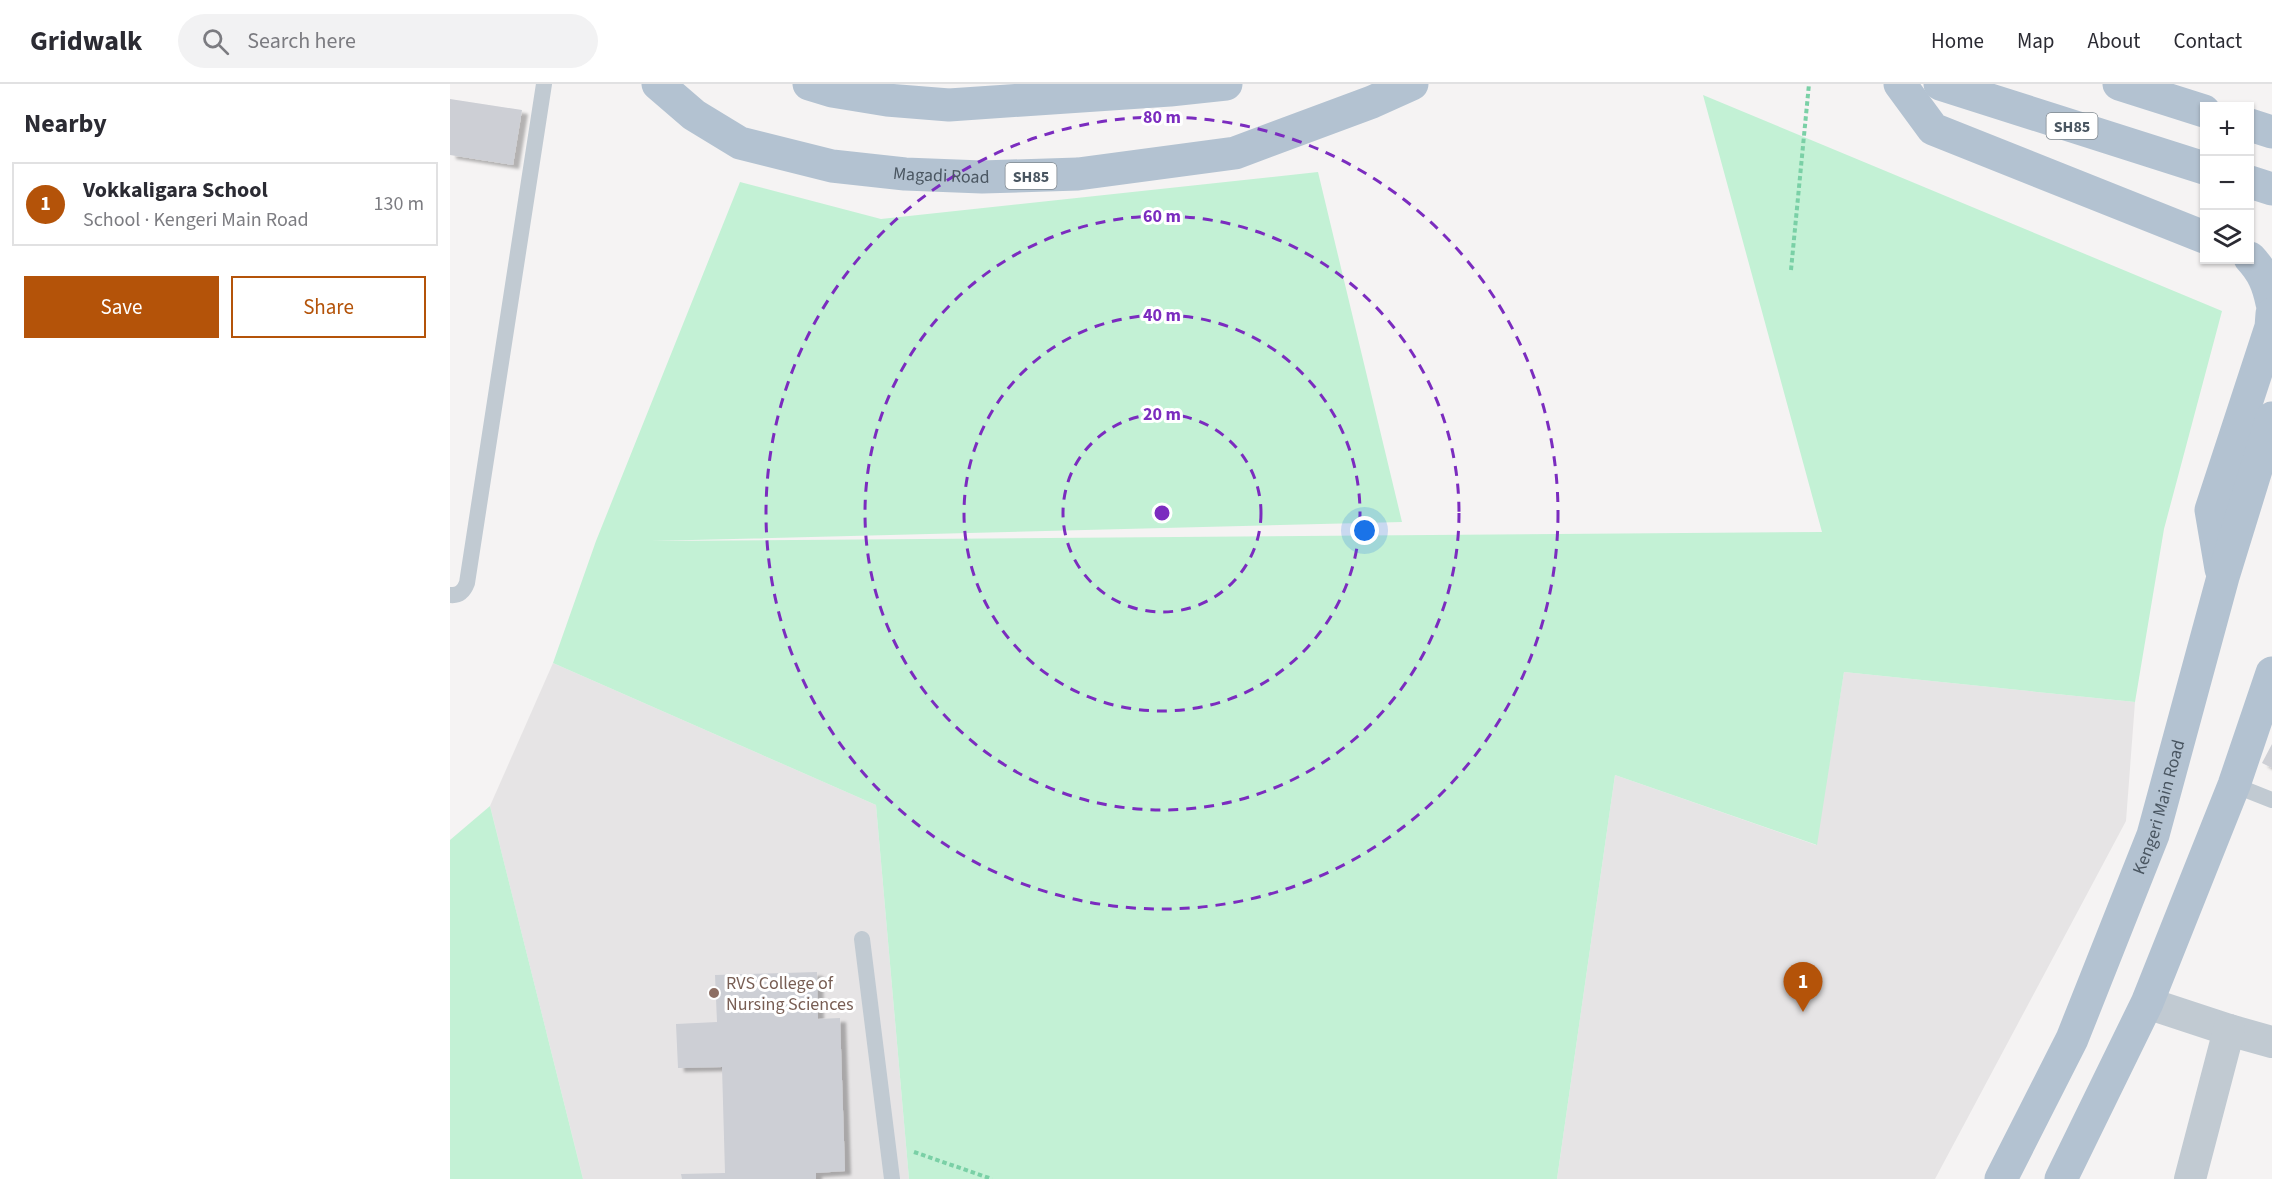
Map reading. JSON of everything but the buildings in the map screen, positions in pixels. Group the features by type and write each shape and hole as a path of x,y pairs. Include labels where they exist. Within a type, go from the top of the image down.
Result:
{"main road":[{"name":"Magadi Road","path":"658,84 694,115 741,143 832,166 905,174 982,177 1078,174 1235,153 1372,102 1412,84"},
{"path":"808,84 832,91 927,94 950,105 981,94 1226,84"},
{"path":"1900,84 1933,129 2200,235"},
{"name":"SH85","path":"1940,84 2200,166"},
{"path":"2119,84 2200,109"},
{"path":"2254,126 2272,132"},
{"path":"2254,183 2272,189"},
{"path":"2254,262 2265,278 2272,303"},
{"path":"2223,577 2211,510 2271,327 2272,314"},
{"name":"Kengeri Main Road","path":"2001,1179 2072,1040 2153,835 2223,577 2272,418"},
{"path":"2061,1179 2147,1003 2270,691"}],"street":[{"path":"2147,1003 2272,1042"},
{"path":"2190,1179 2229,1030"}],"lane":[{"path":"450,596 459,594 467,583 544,84"},
{"path":"2234,785 2272,800"},
{"path":"862,939 892,1179"}],"path":[{"path":"1791,270 1809,84"},
{"path":"888,1144 992,1179"}],"shaded area":[{"name":"RVS College of Nursing Sciences","path":"553,663 876,805 909,1179 583,1179 490,806"},
{"path":"1844,672 2135,702 2126,821 1935,1179 1557,1179 1615,775 1816,845"}],"green space":[{"path":"1703,95 2222,311 2164,529 2135,702 1844,672 1817,845 1615,775 1557,1179 909,1179 876,805 553,663 596,541 740,182 881,219 1318,172 1402,522 651,541 1822,532"},
{"path":"490,806 583,1179 450,1179 450,840"}],"place":[{"name":"RVS College of Nursing Sciences","path":"714,993"},
{"name":"Vokkaligara School","path":"1803,1012"}]}
